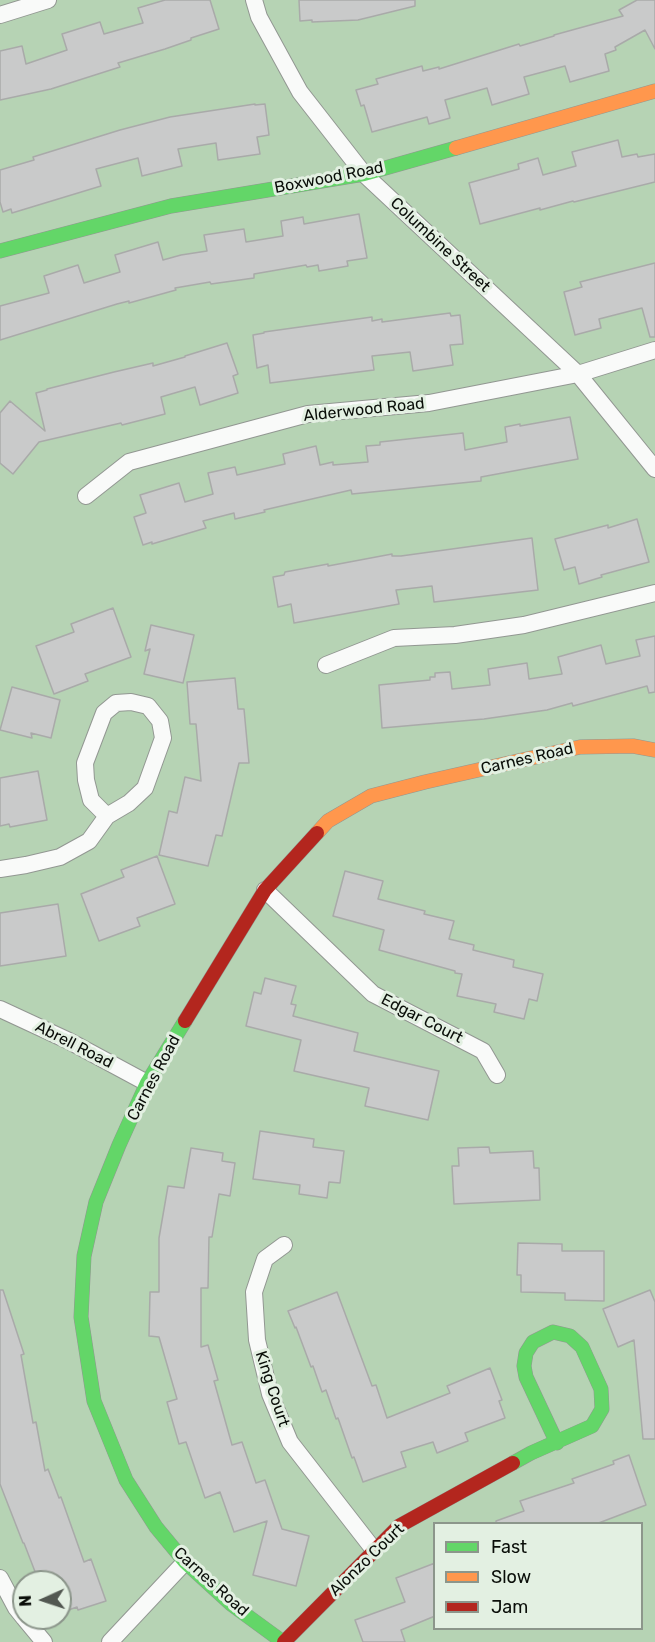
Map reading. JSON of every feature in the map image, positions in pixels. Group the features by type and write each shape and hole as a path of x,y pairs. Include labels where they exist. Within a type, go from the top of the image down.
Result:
{"street":[{"path":"0,15 48,0"},
{"name":"Columbine Street","path":"254,0 260,17 300,92 364,174 578,374 655,469"},
{"name":"Boxwood Road","path":"0,251 171,206 364,174 655,91"},
{"name":"Alderwood Road","path":"86,496 129,462 308,414 429,403 578,374 655,350"},
{"path":"326,665 394,638 455,635 524,625 655,593"},
{"path":"0,869 60,857 89,841 107,816 129,803 144,788 163,738 160,721 148,706 131,702 116,703 104,714 85,763 91,800 107,816"},
{"name":"Carnes Road","path":"283,1642 231,1604 185,1562 156,1527 126,1480 94,1401 81,1317 84,1256 96,1202 119,1145 147,1083 265,890 328,821 371,796 580,747 633,746 655,750"},
{"name":"Edgar Court","path":"265,890 373,994 483,1051 497,1075"},
{"name":"Abrell Road","path":"0,1009 69,1041 147,1083"},
{"name":"King Court","path":"284,1245 265,1259 254,1292 257,1340 270,1394 290,1442 374,1551"},
{"name":"Alonzo Court","path":"283,1642 399,1526 531,1453 557,1443 592,1426 603,1409 601,1389 582,1347 570,1336 554,1332 533,1342 526,1353 524,1366 526,1377 557,1443"},
{"path":"110,1642 185,1562"},
{"path":"0,1578 12,1600"},
{"path":"34,1630 44,1642"}],"green space":[{"path":"0,0 655,0 655,1642 0,1642"}],"building":[{"path":"165,0 210,0 219,29 118,63 120,67 51,89 0,100 0,51 22,46 26,64 67,50 62,34 100,22 104,34 143,23 138,8"},
{"path":"299,0 415,0 415,6 358,20 312,22 312,20 300,21"},
{"path":"637,0 655,0 655,49 645,30 615,47 616,50 605,54 609,71 570,82 565,66 524,77 529,94 492,105 487,88 445,100 450,118 429,124 427,117 372,132 364,105 361,106 356,90 378,84 376,79 422,66 423,71 439,67 439,69 519,44 520,46 623,16 619,10"},
{"path":"265,104 269,135 257,137 260,154 218,160 216,143 178,149 182,166 142,176 138,158 96,169 101,186 12,213 11,209 3,212 0,202 0,170 34,160 33,157 170,117"},
{"path":"618,140 622,157 655,154 655,182 480,224 469,183 519,169 518,164 538,158 543,175 576,166 572,152"},
{"path":"359,214 367,258 347,261 348,266 319,271 318,265 307,267 306,265 254,274 254,278 175,288 176,290 117,304 0,340 0,306 49,293 44,276 78,265 84,283 120,272 115,255 158,242 163,260 207,251 204,235 244,229 246,242 283,236 281,221 303,217 304,224"},
{"path":"655,263 655,337 650,337 642,308 599,319 601,328 575,335 564,292 582,287 580,282"},
{"path":"450,313 451,316 460,315 463,344 450,345 453,365 413,371 410,352 372,356 374,370 270,383 268,365 257,368 253,335 372,317 372,321 382,319 382,322"},
{"path":"227,343 238,374 233,376 238,393 200,405 195,387 161,397 165,414 39,442 13,474 0,463 0,413 10,401 45,431 36,393 153,363 153,366"},
{"path":"570,417 578,459 481,477 481,481 352,494 351,490 235,519 234,513 203,521 206,528 152,544 152,542 143,545 134,517 146,513 140,495 179,483 185,502 213,494 208,473 235,467 237,475 285,464 283,454 316,446 320,465 333,462 333,465 368,462 366,446 380,445 380,442 463,433 465,450 507,442 505,427"},
{"path":"637,519 649,562 601,575 602,577 579,584 575,567 564,570 555,539 608,525 608,528"},
{"path":"532,538 538,590 434,602 432,586 396,590 399,604 294,623 291,604 278,607 273,577 284,575 285,572 392,554 392,556 401,556"},
{"path":"113,608 131,657 85,674 88,681 54,694 36,646 74,632 71,624"},
{"path":"151,625 194,635 183,683 144,674 150,649 145,651"},
{"path":"655,636 655,692 649,693 647,686 573,706 572,703 547,710 484,719 382,728 379,685 430,680 430,677 435,677 435,673 450,672 452,689 490,685 488,669 527,663 529,679 562,674 558,657 601,645 606,664 640,656 636,640"},
{"path":"235,678 238,709 244,709 249,763 239,763 222,836 216,835 208,866 159,855 169,811 177,813 185,777 201,781 196,724 190,724 187,682"},
{"path":"12,687 60,700 51,738 31,733 32,738 0,730"},
{"path":"38,771 47,820 10,827 9,824 0,826 0,778"},
{"path":"157,856 175,904 137,918 140,926 99,941 81,894 124,877 121,870"},
{"path":"345,871 383,881 378,899 454,921 449,939 474,945 473,950 514,960 513,967 543,974 537,1001 529,999 524,1019 494,1012 496,1004 457,996 462,974 379,950 384,930 333,916"},
{"path":"58,904 66,956 0,966 0,913"},
{"path":"265,978 296,986 291,1004 296,1005 293,1016 358,1033 354,1051 439,1071 428,1120 365,1106 369,1088 294,1071 301,1040 246,1026 254,992 261,994"},
{"path":"260,1131 314,1139 313,1147 344,1151 340,1183 329,1182 327,1198 299,1194 300,1185 253,1179"},
{"path":"489,1147 490,1153 533,1151 534,1168 539,1168 540,1200 454,1204 452,1166 459,1166 458,1148"},
{"path":"191,1148 223,1153 222,1161 235,1163 230,1196 219,1194 212,1237 209,1237 208,1288 201,1288 201,1347 208,1345 218,1380 214,1381 232,1445 242,1442 256,1483 265,1480 282,1529 309,1536 296,1586 253,1575 267,1521 234,1532 220,1492 205,1498 186,1442 179,1444 167,1402 177,1399 159,1337 149,1336 150,1292 159,1292 159,1238 168,1186 184,1188"},
{"path":"518,1243 562,1244 562,1251 604,1251 604,1301 565,1300 565,1293 521,1292 521,1275 517,1275"},
{"path":"0,1290 3,1290 24,1354 21,1355 33,1423 36,1422 45,1471 48,1469 59,1498 61,1497 84,1562 91,1559 106,1601 78,1610 77,1607 72,1609 72,1570 34,1570 0,1484"},
{"path":"650,1290 655,1302 655,1439 643,1439 634,1340 618,1347 603,1309"},
{"path":"337,1292 372,1386 376,1385 387,1418 450,1393 447,1386 490,1368 502,1400 499,1401 505,1418 465,1433 468,1441 437,1453 433,1442 401,1452 406,1467 363,1482 326,1390 322,1392 288,1311"},
{"path":"629,1455 646,1505 601,1522 496,1522 524,1511 520,1501 574,1483 572,1479 614,1464 613,1461"},
{"path":"433,1564 433,1617 401,1630 405,1642 363,1642 355,1620 405,1602 396,1578"}],"traffic: fast":[{"path":"0,251 171,206 364,174 456,148"},
{"path":"185,1021 147,1083 96,1202 84,1256 81,1317 94,1401 126,1480 156,1527 185,1562 231,1604 283,1642"},
{"path":"513,1463 531,1453 592,1426 602,1409 601,1389 582,1347 570,1336 553,1332 533,1342 526,1353 524,1366 526,1377 557,1443"}],"traffic: slow":[{"path":"456,148 655,91"},
{"path":"317,833 328,821 371,796 425,782 580,747 633,746 655,750"}],"traffic: jam":[{"path":"185,1021 265,890 317,833"},
{"path":"284,1642 399,1526 513,1463"}]}
